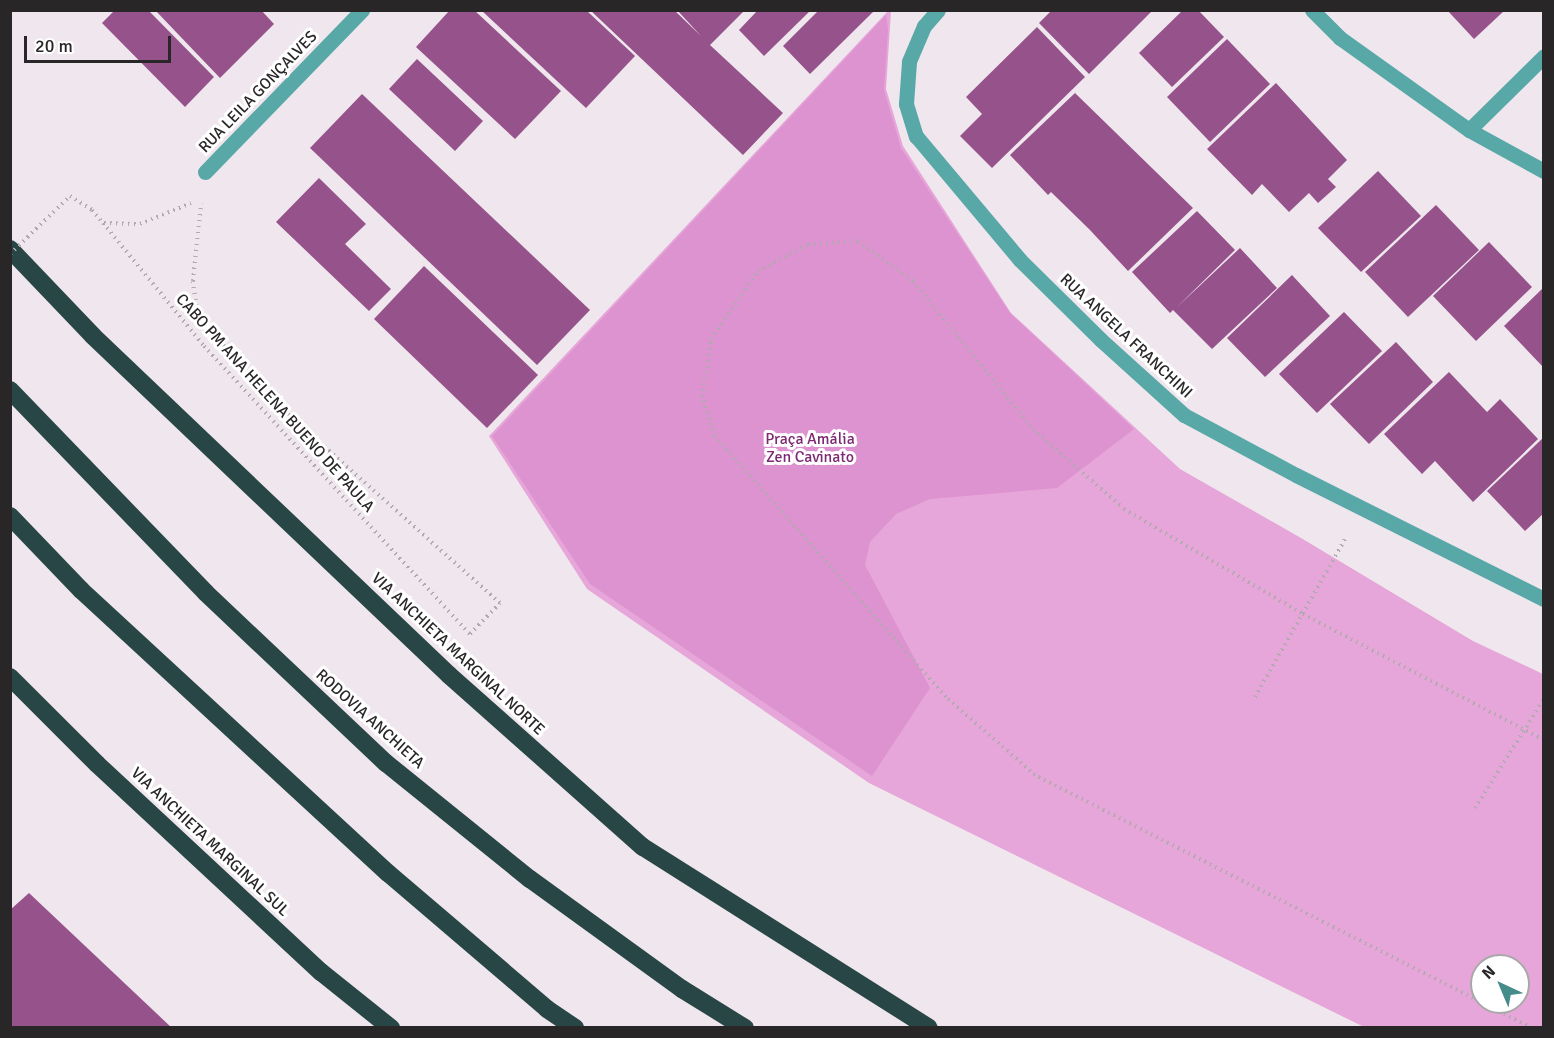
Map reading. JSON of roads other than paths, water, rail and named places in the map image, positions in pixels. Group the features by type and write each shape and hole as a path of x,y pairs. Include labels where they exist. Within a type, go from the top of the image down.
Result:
{"highway":[{"name":"VIA ANCHIETA MARGINAL NORTE","path":"10,249 93,336 449,675 643,847 928,1028"},
{"name":"RODOVIA ANCHIETA","path":"10,390 206,593 386,763 530,879 682,988 745,1028"},
{"path":"10,516 81,590 388,873 547,1009 575,1028"},
{"name":"VIA ANCHIETA MARGINAL SUL","path":"10,677 97,764 313,964 391,1028"}],"street":[{"name":"RUA LEILA GONÇALVES","path":"205,172 362,10"},
{"name":"RUA ANGELA FRANCHINI","path":"938,10 924,26 909,62 906,104 916,136 1020,260 1101,340 1184,415 1544,599"},
{"path":"1312,10 1340,38 1469,130 1544,171"},
{"path":"1469,130 1544,56"}],"park label":[{"name":"Praça Amália Zen Cavinato","path":"810,448"}]}
